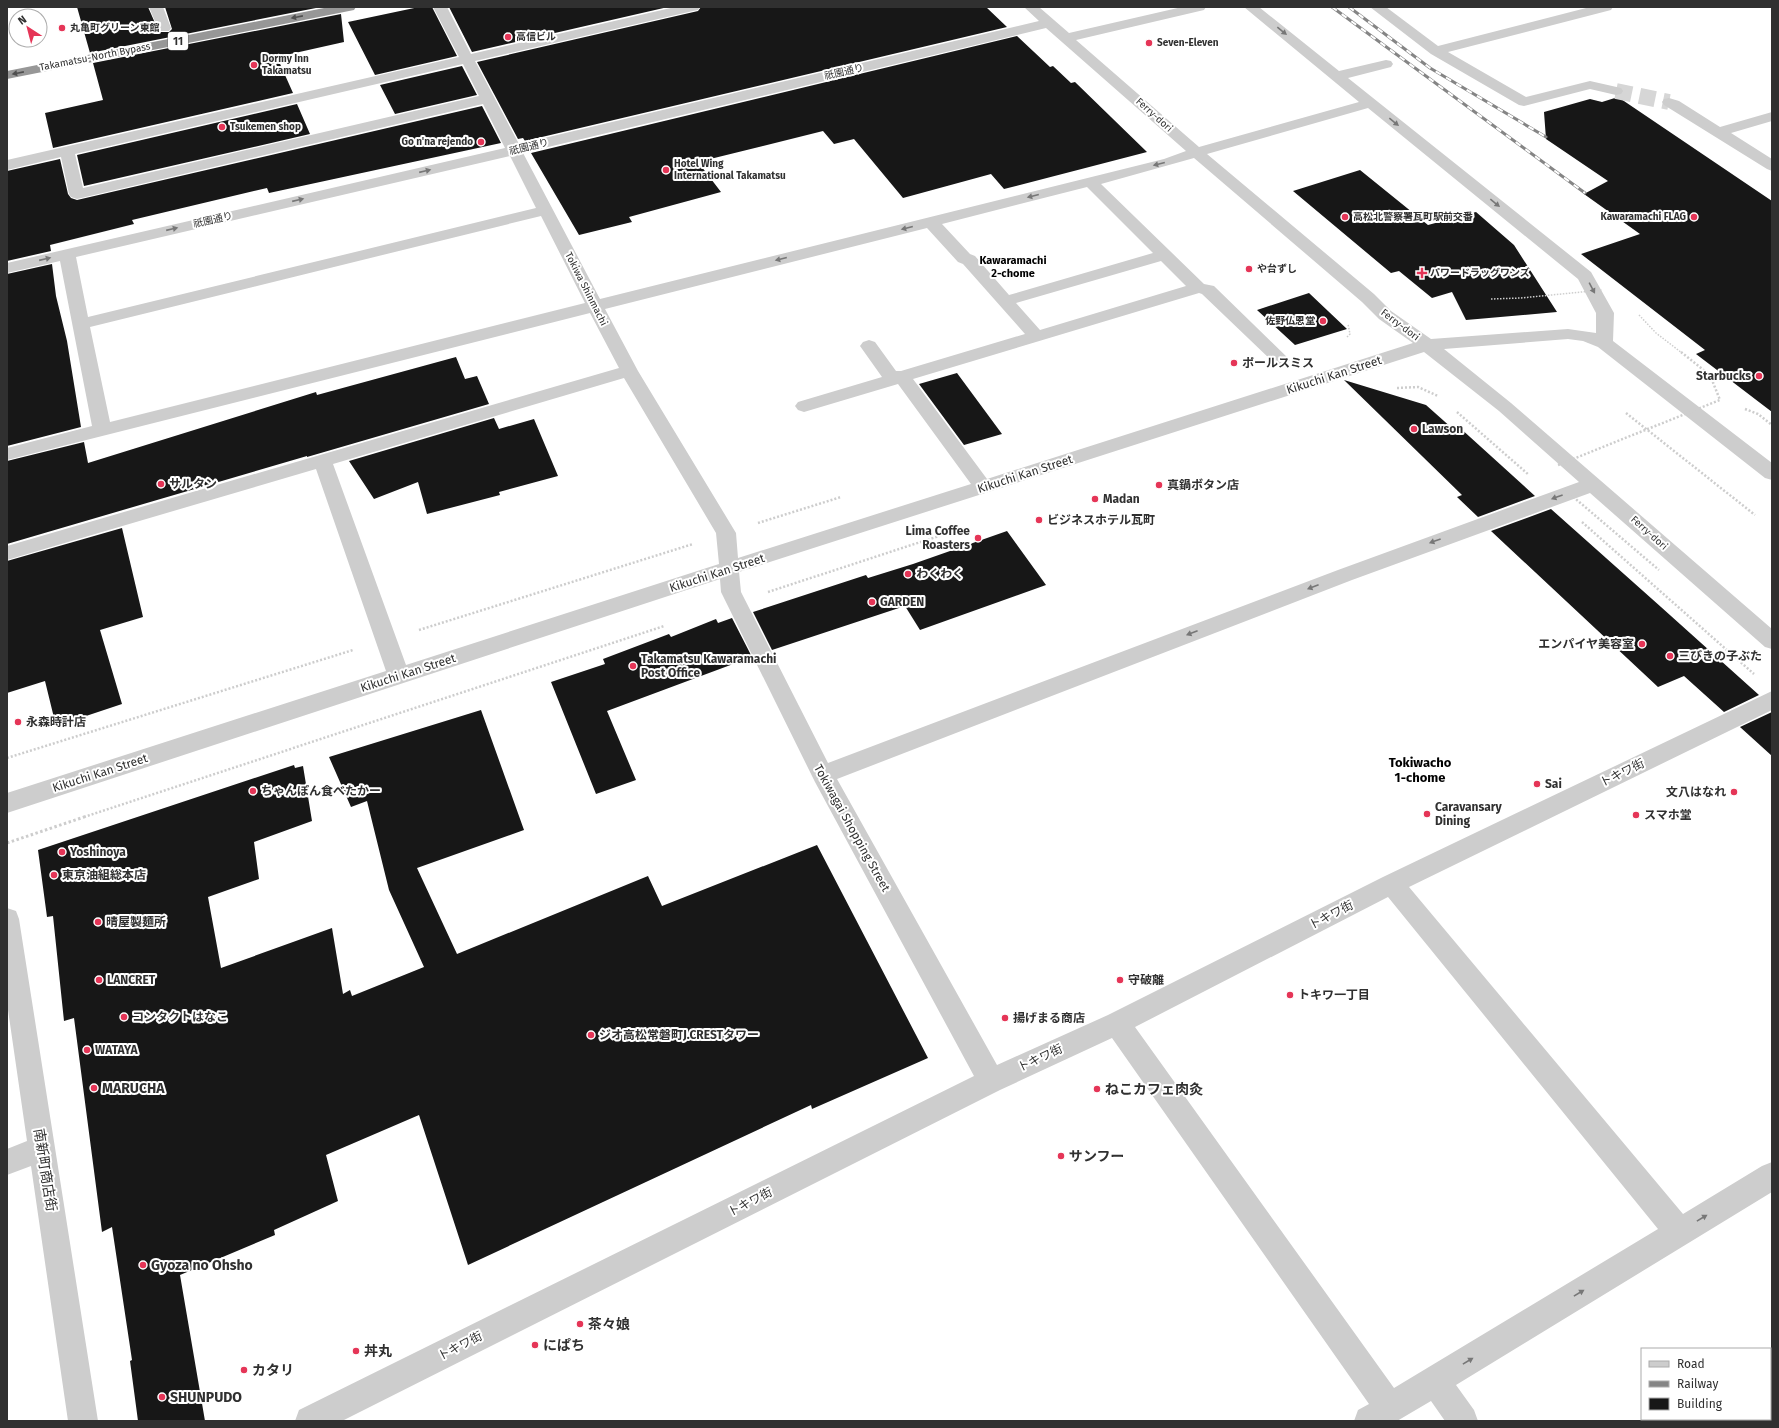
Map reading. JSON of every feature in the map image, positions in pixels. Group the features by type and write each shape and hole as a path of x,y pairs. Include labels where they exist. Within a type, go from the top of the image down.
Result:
{"highway":[{"name":"Takamatsu-North Bypass","path":"7,75 349,7"},
{"name":"Takamatsu-North Bypass","path":"149,32 179,26"}],"street":[{"path":"156,7 164,28"},
{"name":"Tokiwa Shinmachi","path":"440,7 629,371 726,533 729,568"},
{"path":"7,164 693,7"},
{"name":"Ferry-dori","path":"1030,7 1197,153 1368,298 1385,315 1427,345 1496,399 1770,638"},
{"path":"1066,38 1199,7"},
{"path":"1252,7 1586,276 1605,313 1604,343"},
{"path":"1377,7 1436,51 1524,102 1590,85 1616,91"},
{"path":"1436,51 1606,7"},
{"name":"祇園通り","path":"7,268 515,150 1050,23"},
{"path":"1338,76 1386,64"},
{"path":"67,151 77,194 488,98"},
{"path":"1669,102 1772,166"},
{"path":"7,454 1090,182 1370,103"},
{"path":"1719,132 1772,116"},
{"path":"1090,182 1198,288"},
{"path":"81,324 546,210"},
{"path":"931,222 964,258 969,260 1037,337"},
{"path":"67,254 102,430"},
{"path":"1005,301 1165,255"},
{"path":"804,406 1198,288 1208,290 1281,360"},
{"name":"Kikuchi Kan Street","path":"7,803 729,568 1427,345 1568,334 1586,336 1604,343 1772,473"},
{"path":"870,346 891,376 902,377 983,488"},
{"path":"7,553 629,371"},
{"path":"322,460 399,676"},
{"path":"823,775 1559,493 1594,484"},
{"name":"Tokiwagai Shopping Street","path":"729,568 731,592 823,775 991,1081"},
{"name":"トキワ街","path":"310,1421 991,1081 1117,1023 1392,884 1772,700"},
{"path":"1392,884 1679,1232"},
{"name":"南新町商店街","path":"7,919 83,1421"},
{"path":"1117,1023 1380,1415 1772,1176"},
{"path":"7,1162 42,1148"},
{"path":"1435,1381 1463,1421"}],"path":[{"path":"1491,298 1521,298 1608,290"},
{"path":"1558,465 1720,400 1710,375 1656,333 1635,311"},
{"path":"1345,340 1350,334 1348,322"},
{"path":"1394,388 1418,387 1441,398"},
{"path":"1453,408 1559,493 1659,570"},
{"path":"1626,413 1755,516"},
{"path":"1758,414 1772,425"},
{"path":"1559,493 1754,674"},
{"path":"7,758 843,496"},
{"path":"736,602 949,533"},
{"path":"7,844 666,625"}],"building":[{"path":"77,7 148,7 159,32 169,32 172,29 165,7 321,7 90,53"},
{"path":"419,7 432,7 457,56 375,75 348,22"},
{"name":"高信ビル","path":"449,7 668,7 472,52"},
{"path":"701,7 986,7 1007,27 525,141 523,138 518,139 477,62 698,11"},
{"path":"341,14 344,42 277,57 293,93 53,148 45,113 103,100 93,63"},
{"path":"1017,36 1050,67 1053,66 1071,83 1075,82 1147,152 1004,189 991,174 903,198 854,139 834,144 823,131 698,162 721,192 629,217 632,222 579,235 531,153"},
{"path":"462,66 477,95 395,114 380,85"},
{"name":"Kawaramachi FLAG","path":"1618,97 1772,201 1772,412 1696,354 1705,350 1581,254 1640,234 1584,194 1608,181 1546,139 1544,112 1590,99 1602,102"},
{"path":"297,104 310,134 84,186 77,155"},
{"path":"482,106 501,143 269,193 267,188 132,220 134,224 50,245 51,251 7,261 7,171 60,159 68,194 71,198 77,200"},
{"path":"1360,170 1428,225 1476,212 1514,245 1557,312 1466,320 1452,292 1432,298 1399,271 1391,273 1293,191"},
{"path":"52,264 56,296 67,341 81,427 7,446 7,274"},
{"path":"1309,293 1347,329 1295,345 1257,310"},
{"path":"456,357 465,379 477,376 489,404 7,544 7,461 84,442 88,463 316,392 317,395"},
{"path":"957,373 1002,434 964,445 919,384"},
{"path":"1344,380 1426,405 1453,429 1459,427 1535,496 1478,517 1457,497 1462,495"},
{"path":"494,418 499,429 534,419 558,476 499,492 500,495 427,514 418,482 374,499 349,461"},
{"path":"1551,509 1759,695 1724,712 1684,676 1658,687 1491,531"},
{"path":"122,528 143,617 100,630 122,704 56,726 45,681 7,693 7,561"},
{"path":"1007,531 1046,585 920,630 905,606 772,650 753,612 866,575 868,578 913,564"},
{"path":"732,618 752,657 607,711 636,780 596,794 551,682 605,664 603,659 669,634 671,637 716,619 718,623"},
{"path":"481,710 524,830 417,868 457,954 648,876 662,906 817,845 928,1058 812,1109 811,1105 468,1265 419,1115 326,1155 338,1201 274,1230 275,1235 180,1275 205,1421 138,1421 130,1361 132,1360 112,1227 102,1232 74,1018 64,1021 53,916 47,917 38,850 294,765 295,768 303,766 312,821 254,842 259,879 208,897 221,968 332,928 343,994 350,990 352,996 424,967 389,890 367,801 351,807 329,757"},
{"path":"1772,712 1772,756 1740,727"}],"tunnel":[{"path":"1616,91 1669,102"}],"railway":[{"path":"1332,7 1585,193"},
{"path":"1349,7 1430,68 1546,137"}],"place":[{"name":"丸亀町グリーン東館","path":"62,28"},
{"name":"高信ビル","path":"508,37"},
{"name":"Seven-Eleven","path":"1149,43"},
{"name":"Dormy Inn Takamatsu","path":"254,65"},
{"name":"Tsukemen shop","path":"222,127"},
{"name":"Go n'na rejendo","path":"481,142"},
{"name":"Hotel Wing International Takamatsu","path":"666,170"},
{"name":"高松北警察署瓦町駅前交番","path":"1345,217"},
{"name":"Kawaramachi FLAG","path":"1694,217"},
{"name":"や台ずし","path":"1249,269"},
{"name":"パワードラッグワンズ","path":"1422,273"},
{"name":"佐野仏恩堂","path":"1323,321"},
{"name":"ポールスミス","path":"1234,363"},
{"name":"Starbucks","path":"1759,376"},
{"name":"Lawson","path":"1414,429"},
{"name":"サルタン","path":"161,484"},
{"name":"真鍋ボタン店","path":"1159,485"},
{"name":"Madan","path":"1095,499"},
{"name":"ビジネスホテル瓦町","path":"1039,520"},
{"name":"Lima Coffee Roasters","path":"978,538"},
{"name":"わくわく","path":"908,574"},
{"name":"GARDEN","path":"872,602"},
{"name":"エンパイヤ美容室","path":"1642,644"},
{"name":"三びきの子ぶた","path":"1670,656"},
{"name":"Takamatsu Kawaramachi Post Office","path":"633,666"},
{"name":"永森時計店","path":"18,722"},
{"name":"Sai","path":"1537,784"},
{"name":"ちゃんぽん食べたかー","path":"253,791"},
{"name":"文八はなれ","path":"1734,792"},
{"name":"Caravansary Dining","path":"1427,814"},
{"name":"スマホ堂","path":"1636,815"},
{"name":"Yoshinoya","path":"62,852"},
{"name":"東京油組総本店","path":"54,875"},
{"name":"晴屋製麺所","path":"98,922"},
{"name":"LANCRET","path":"99,980"},
{"name":"守破離","path":"1120,980"},
{"name":"トキワ一丁目","path":"1290,995"},
{"name":"コンタクトはなこ","path":"124,1017"},
{"name":"揚げまる商店","path":"1005,1018"},
{"name":"ジオ高松常磐町J.CRESTタワー","path":"591,1035"},
{"name":"WATAYA","path":"87,1050"},
{"name":"MARUCHA","path":"94,1088"},
{"name":"ねこカフェ肉灸","path":"1097,1089"},
{"name":"サンフー","path":"1061,1156"},
{"name":"Gyoza no Ohsho","path":"143,1265"},
{"name":"茶々娘","path":"580,1324"},
{"name":"にぱち","path":"535,1345"},
{"name":"丼丸","path":"356,1351"},
{"name":"カタリ","path":"244,1370"},
{"name":"SHUNPUDO","path":"162,1397"}],"district":[{"name":"Kawaramachi 2-chome","path":"1013,266"},
{"name":"Tokiwacho 1-chome","path":"1420,770"}]}
